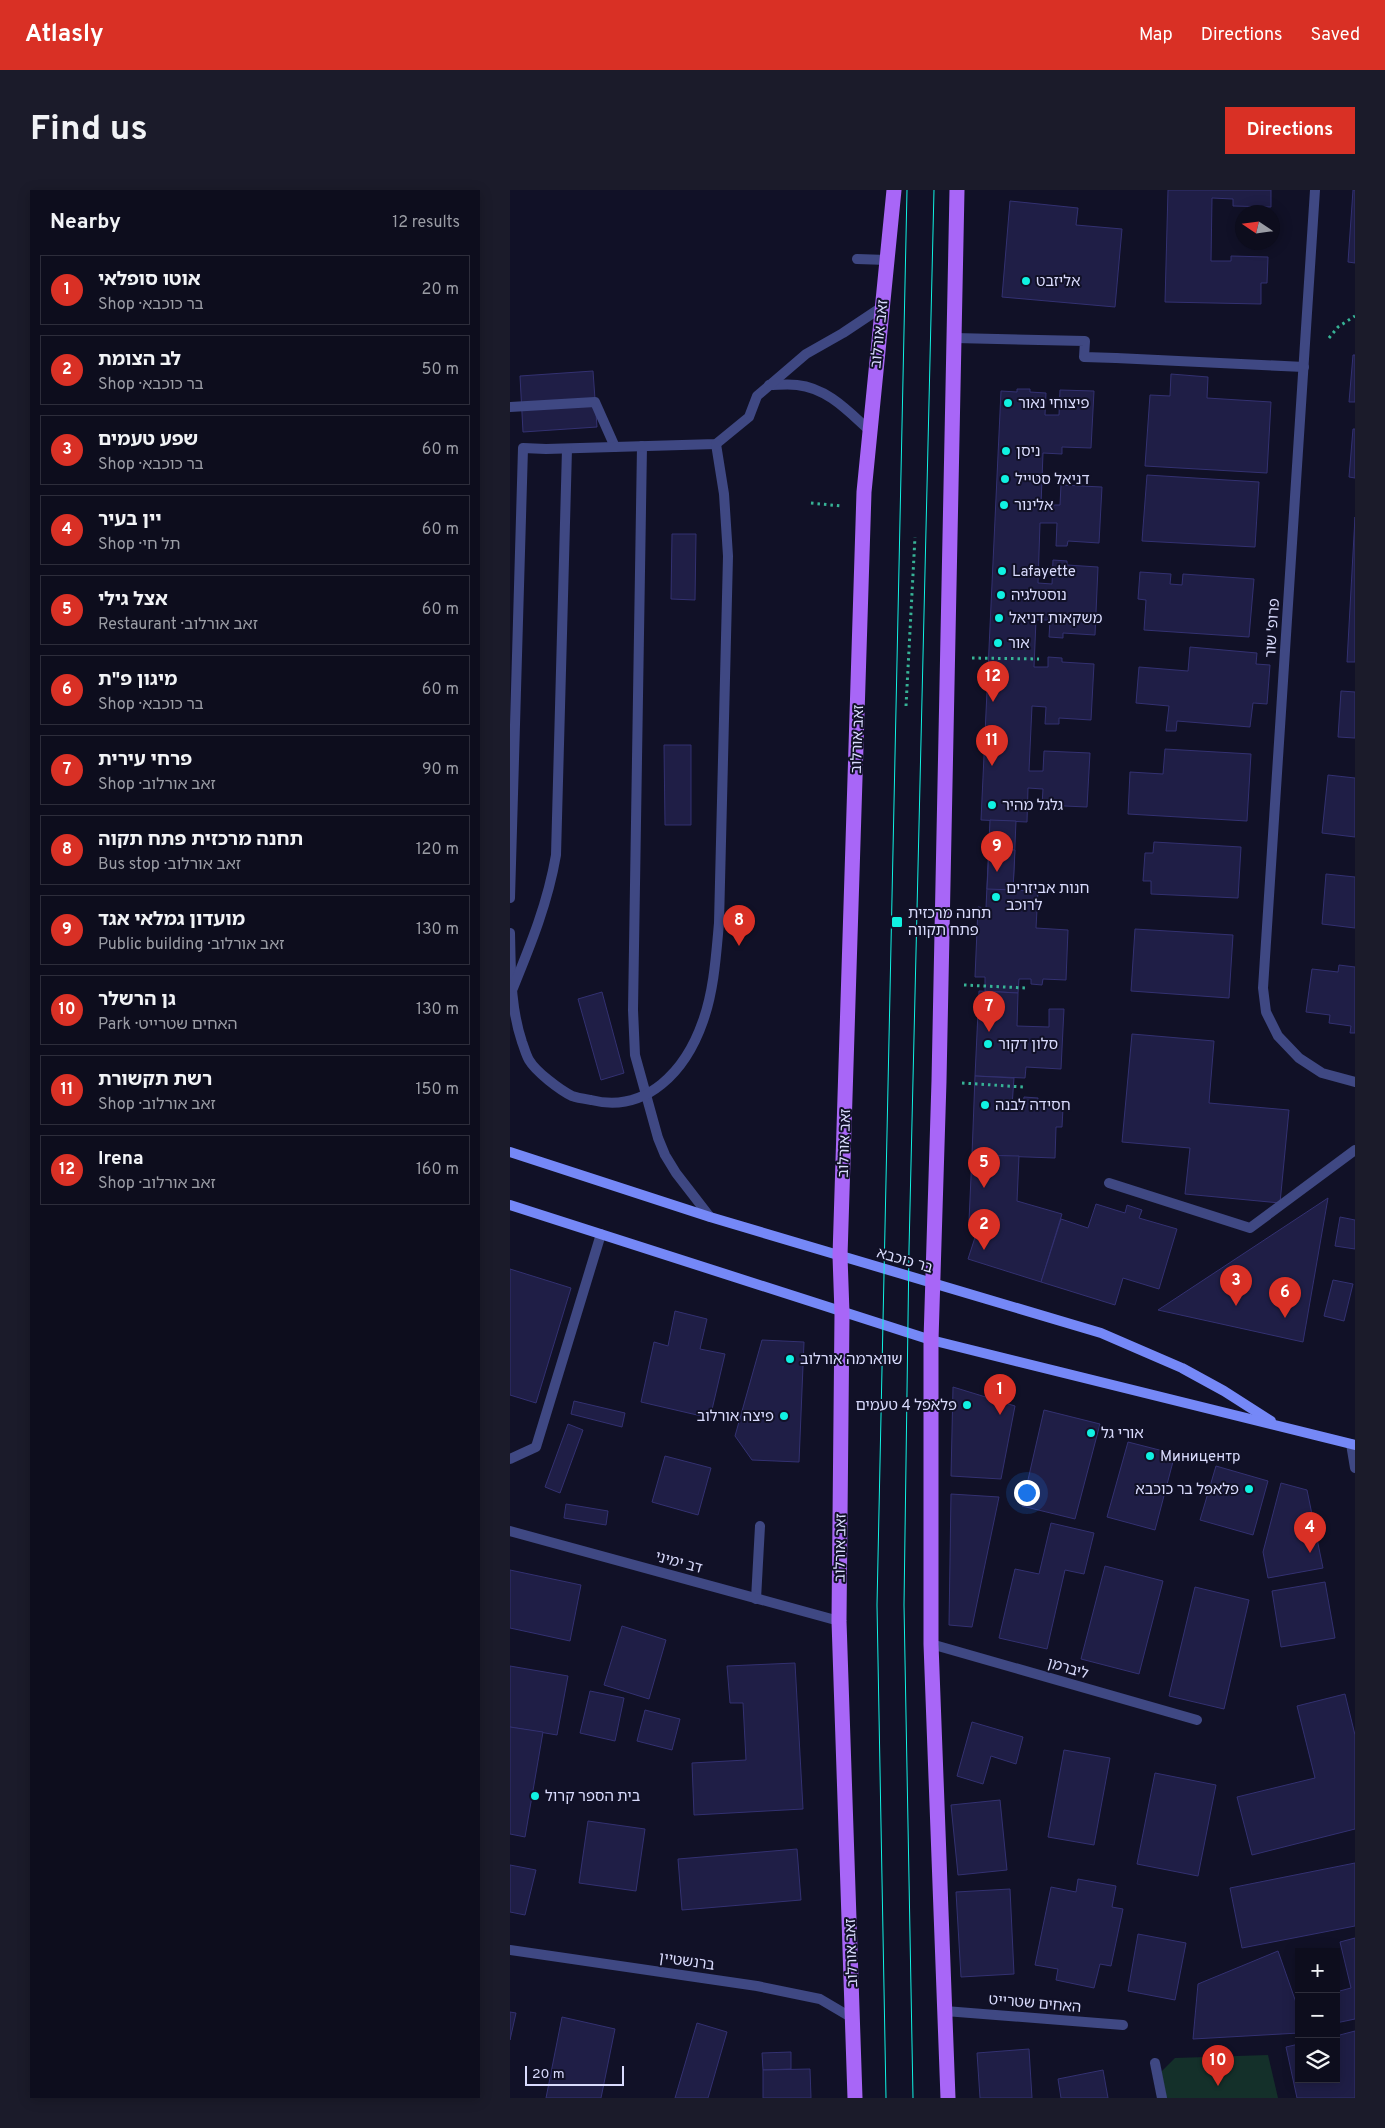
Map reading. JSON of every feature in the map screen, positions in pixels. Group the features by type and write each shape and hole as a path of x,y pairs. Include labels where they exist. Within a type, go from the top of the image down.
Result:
{"main road":[{"name":"זאב אורלוב","path":"855,2098 854,2019 839,1621 842,1313 840,1256 864,492 894,190"},
{"path":"948,2098 931,1644 931,1340 949,657 958,190"}],"street":[{"name":"פרופ' שור","path":"1315,190 1263,988 1266,1012 1278,1036 1298,1058 1322,1072 1355,1082"},
{"path":"857,259 887,260"},
{"path":"510,898 523,448 567,449 716,444 749,417 757,396 806,354 844,333 882,307"},
{"path":"955,338 1085,341 1084,357 1304,367"},
{"path":"769,385 798,385 819,391 838,402 870,430"},
{"path":"510,406 595,402 615,447"},
{"path":"510,933 510,994 518,1030 529,1060 549,1080 572,1095 604,1103 632,1101 645,1096 668,1079 686,1055 703,1021 714,977 720,924 728,556 724,494 716,444"},
{"path":"642,446 633,1010 635,1055 645,1096 665,1155 690,1193 710,1217"},
{"path":"510,994 535,935 550,888 556,855 567,449"},
{"path":"1109,1183 1250,1228 1355,1150"},
{"name":"בר כוכבא","path":"510,1152 710,1217 1101,1334 1182,1368 1224,1391 1278,1426"},
{"name":"בר כוכבא","path":"510,1205 931,1340 1353,1445"},
{"path":"510,1459 536,1447 601,1234"},
{"path":"1353,1445 1355,1468"},
{"path":"756,1599 760,1526"},
{"name":"דב ימיני","path":"510,1531 839,1621"},
{"name":"ליברמן","path":"931,1644 1197,1720"},
{"name":"ברנשטיין","path":"510,1950 757,1986 820,1999 854,2019"},
{"name":"האחים שטרייט","path":"945,2011 1122,2025"},
{"path":"1155,2063 1162,2098"}],"path":[{"path":"906,706 915,537"},
{"path":"949,657 1039,659"},
{"path":"941,984 1026,988"},
{"path":"939,1082 1023,1087"}],"green space":[{"path":"1268,2055 1278,2098 1162,2098 1158,2075 1175,2058"}],"building":[{"path":"1168,190 1271,190 1271,205 1233,206 1233,199 1212,198 1211,261 1231,261 1231,256 1268,257 1267,283 1261,283 1261,304 1165,302"},
{"path":"1353,190 1355,190 1355,263 1348,262"},
{"path":"1010,201 1078,208 1076,225 1122,229 1115,307 1002,297"},
{"path":"1353,355 1355,355 1355,402 1349,402"},
{"path":"593,371 597,427 523,432 520,376"},
{"path":"1171,374 1208,377 1207,398 1271,402 1267,473 1145,466 1150,395 1170,396"},
{"path":"1017,389 1030,389 1030,392 1046,393 1045,415 1059,415 1060,390 1094,391 1091,448 1062,447 1062,454 1043,453 1041,505 1060,505 1061,485 1102,487 1099,543 1068,541 1067,546 1056,546 1057,523 1040,523 1038,583 1052,584 1053,560 1067,561 1067,565 1098,567 1095,635 1063,633 1063,638 1049,637 1050,620 1036,620 1034,667 1048,667 1048,657 1062,658 1062,662 1094,664 1091,720 1059,718 1059,724 1045,724 1046,707 1032,706 1029,771 1043,771 1044,751 1090,753 1087,807 1042,805 1043,789 1028,788 1027,822 981,820 1001,391 1017,392"},
{"path":"1353,429 1355,429 1355,478 1349,477"},
{"path":"1147,475 1259,482 1255,547 1142,541"},
{"path":"1355,517 1355,662 1347,662"},
{"path":"672,534 696,534 695,600 671,599"},
{"path":"1140,572 1171,574 1170,584 1182,585 1183,574 1254,579 1249,637 1144,630 1146,600 1138,599"},
{"path":"1190,647 1257,653 1256,664 1270,665 1267,704 1253,703 1250,727 1177,721 1176,731 1166,731 1169,706 1136,703 1139,667 1188,671"},
{"path":"1341,691 1355,692 1355,738 1338,737"},
{"path":"664,745 691,745 691,825 665,825"},
{"path":"1165,749 1251,754 1247,821 1128,814 1130,772 1163,774"},
{"path":"1328,775 1355,778 1355,837 1322,833"},
{"path":"990,820 1016,821 1013,890 1038,891 1036,928 1068,930 1066,980 1043,979 1042,985 1031,984 1031,979 1019,979 1018,993 985,991 985,977 975,977 978,907 986,908"},
{"path":"1154,842 1241,847 1238,898 1151,894 1151,881 1143,881 1145,853 1153,853"},
{"path":"989,849 1015,850 1013,890 987,889"},
{"path":"1326,874 1355,877 1355,928 1322,924"},
{"path":"1135,929 1233,935 1229,998 1131,991"},
{"path":"1339,965 1355,967 1355,1033 1350,1033 1351,1026 1329,1023 1330,1015 1306,1012 1312,969 1338,972"},
{"path":"979,991 1018,993 1017,1026 1049,1027 1049,1009 1064,1009 1061,1069 1026,1067 1025,1078 975,1076"},
{"path":"602,992 624,1073 601,1080 578,999"},
{"path":"1132,1034 1214,1041 1209,1103 1289,1110 1280,1203 1185,1194 1190,1148 1122,1142"},
{"path":"975,1076 1014,1078 1012,1106 1023,1107 1024,1097 1038,1098 1037,1107 1063,1108 1062,1127 1056,1127 1055,1158 972,1155"},
{"path":"972,1155 1019,1156 1017,1201 1062,1214 1041,1282 968,1259 980,1222 969,1221"},
{"path":"1328,1198 1303,1342 1158,1310"},
{"path":"1096,1204 1125,1213 1127,1205 1142,1210 1139,1218 1177,1229 1159,1289 1123,1278 1115,1305 1041,1282 1061,1219 1088,1228"},
{"path":"1340,1217 1355,1220 1355,1249 1335,1246"},
{"path":"510,1269 571,1288 536,1403 510,1395"},
{"path":"1333,1280 1353,1284 1344,1321 1324,1316"},
{"path":"675,1311 707,1319 700,1349 725,1354 710,1418 641,1402 654,1342 668,1346"},
{"path":"762,1340 804,1342 799,1462 752,1460 735,1436"},
{"path":"953,1387 1015,1406 1001,1479 951,1476"},
{"path":"574,1401 625,1413 622,1427 571,1414"},
{"path":"1044,1410 1100,1424 1075,1519 1022,1506"},
{"path":"568,1424 583,1430 560,1493 545,1487"},
{"path":"1128,1442 1175,1454 1155,1530 1107,1517"},
{"path":"665,1456 711,1468 698,1515 652,1502"},
{"path":"1216,1466 1268,1481 1253,1535 1200,1520"},
{"path":"1281,1483 1307,1490 1323,1568 1268,1578 1263,1552"},
{"path":"951,1494 999,1497 972,1627 949,1625"},
{"path":"566,1504 608,1511 606,1525 564,1518"},
{"path":"1051,1523 1094,1533 1084,1574 1065,1570 1047,1649 999,1638 1015,1569 1039,1574"},
{"path":"1105,1566 1163,1581 1139,1674 1081,1659"},
{"path":"510,1570 581,1585 570,1641 510,1628"},
{"path":"1325,1582 1335,1638 1281,1647 1272,1591"},
{"path":"1195,1587 1249,1600 1224,1709 1169,1696"},
{"path":"622,1626 666,1640 649,1699 604,1685"},
{"path":"795,1663 803,1809 694,1815 692,1763 746,1760 743,1703 730,1703 727,1666"},
{"path":"510,1666 568,1676 557,1735 510,1727"},
{"path":"590,1691 624,1698 615,1741 580,1733"},
{"path":"1345,1694 1355,1735 1355,1829 1252,1855 1237,1797 1315,1778 1297,1706"},
{"path":"645,1710 680,1719 672,1750 637,1741"},
{"path":"972,1722 1023,1737 1016,1764 991,1756 983,1784 957,1776"},
{"path":"510,1727 543,1732 525,1837 510,1834"},
{"path":"1064,1750 1110,1758 1094,1845 1048,1837"},
{"path":"1155,1773 1216,1785 1198,1876 1137,1864"},
{"path":"1000,1800 1007,1870 958,1875 951,1805"},
{"path":"588,1821 645,1829 636,1891 579,1883"},
{"path":"797,1849 801,1900 682,1910 678,1859"},
{"path":"1355,1863 1355,1926 1242,1948 1230,1888"},
{"path":"510,1865 536,1870 525,1915 510,1912"},
{"path":"1078,1879 1116,1886 1112,1907 1123,1909 1111,1966 1100,1964 1094,1988 1056,1980 1058,1969 1035,1965 1051,1887 1076,1892"},
{"path":"1010,1889 1014,1974 961,1977 956,1892"},
{"path":"1138,1934 1186,1943 1175,2000 1128,1991"},
{"path":"1355,1938 1355,2019 1340,2022 1340,1991 1351,1988 1340,1942"},
{"path":"1278,1951 1295,2000 1295,2033 1193,2039 1198,1984"},
{"path":"510,2012 516,2013 510,2040"},
{"path":"562,2017 615,2029 601,2098 546,2098"},
{"path":"697,2023 727,2032 708,2098 675,2098"},
{"path":"1355,2031 1355,2098 1297,2098 1286,2047 1295,2045 1295,2083 1340,2083 1340,2035"},
{"path":"1029,2049 1032,2098 980,2098 977,2053"},
{"path":"791,2052 791,2069 763,2070 762,2053"},
{"path":"810,2069 811,2098 763,2098 763,2070"},
{"path":"1103,2070 1108,2098 1061,2098 1058,2079"}],"tram line":[{"path":"886,2098 877,1605 907,190"},
{"path":"913,2098 904,1605 909,1249 934,190"}],"place":[{"name":"אליזבט","path":"1026,281"},
{"name":"פיצוחי נאור","path":"1008,403"},
{"name":"ניסן","path":"1006,451"},
{"name":"דניאל סטייל","path":"1005,479"},
{"name":"אלינור","path":"1004,505"},
{"name":"Lafayette","path":"1002,571"},
{"name":"נוסטלגיה","path":"1001,595"},
{"name":"משקאות דניאל","path":"999,618"},
{"name":"אור","path":"998,643"},
{"name":"Irena","path":"993,702"},
{"name":"רשת תקשורת","path":"992,766"},
{"name":"גלגל מהיר","path":"992,805"},
{"name":"מועדון גמלאי אגד","path":"997,872"},
{"name":"חנות אביזרים לרוכב","path":"996,897"},
{"name":"תחנה מרכזית פתח תקווה","path":"897,922"},
{"name":"תחנה מרכזית פתח תקוה","path":"739,946"},
{"name":"פרחי עירית","path":"989,1032"},
{"name":"סלון דקור","path":"988,1044"},
{"name":"חסידה לבנה","path":"985,1105"},
{"name":"אצל גילי","path":"984,1188"},
{"name":"לב הצומת","path":"984,1250"},
{"name":"שפע טעמים","path":"1236,1306"},
{"name":"מיגון פ\"ת","path":"1285,1318"},
{"name":"שווארמה אורלוב","path":"790,1359"},
{"name":"פלאפל 4 טעמים","path":"967,1405"},
{"name":"אוטו סופלאי","path":"1000,1415"},
{"name":"פיצה אורלוב","path":"784,1416"},
{"name":"אורי גל","path":"1091,1433"},
{"name":"Миницентр","path":"1150,1456"},
{"name":"פלאפל בר כוכבא","path":"1249,1489"},
{"name":"יין בעיר","path":"1310,1553"},
{"name":"בית הספר קרול","path":"535,1796"},
{"name":"גן הרשלר","path":"1218,2086"}]}
